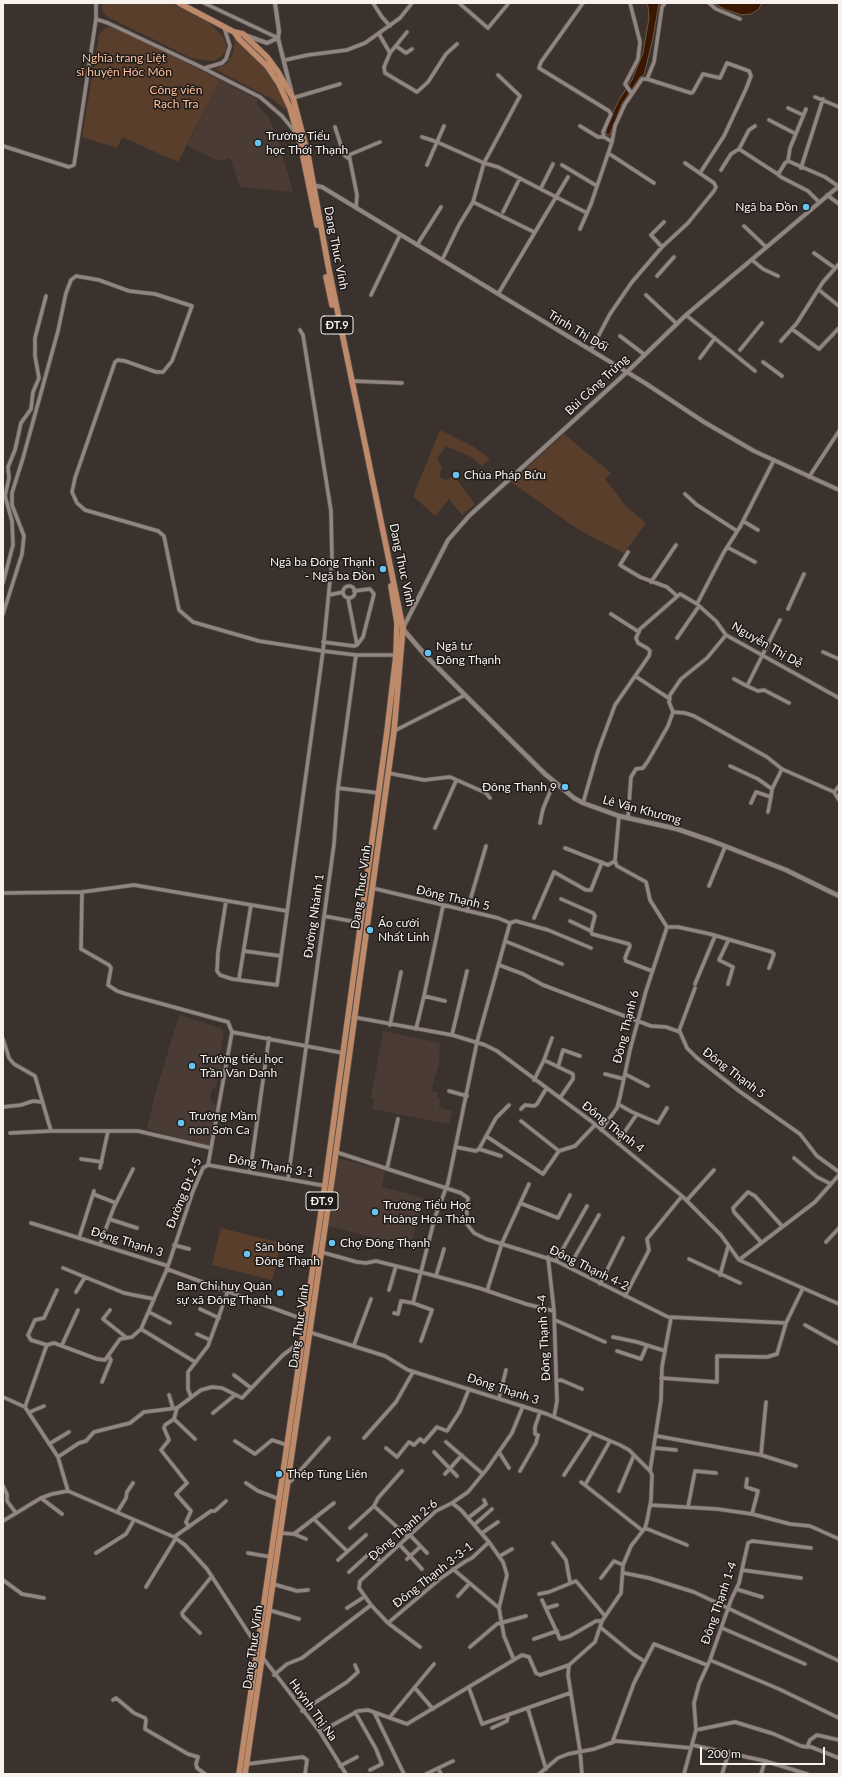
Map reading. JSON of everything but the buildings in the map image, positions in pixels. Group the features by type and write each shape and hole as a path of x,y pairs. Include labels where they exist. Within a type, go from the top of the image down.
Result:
{"main road":[{"name":"Dang Thuc Vinh","path":"179,3 234,32 243,34 266,57 278,72 293,98 308,156 311,185 328,289 400,627 361,923 336,1152 328,1186 305,1320 306,1332 302,1344 239,1774"},
{"name":"Dang Thuc Vinh","path":"234,32 239,39 267,66 279,84 290,108 298,136 311,185 328,265 400,627 394,732 372,888 351,1016 343,1053 321,1252 306,1332 288,1481 245,1774"},
{"name":"Lê Văn Khương","path":"400,627 426,656 554,782 583,803 619,816 677,829 786,870 839,896"}],"street":[{"path":"3,146 69,167 74,165 96,19 96,3"},
{"path":"204,3 278,38"},
{"path":"275,3 279,31 278,38 285,60 293,98 340,84"},
{"path":"373,3 382,18 390,26"},
{"path":"285,60 308,55 347,50 365,44 400,18 412,3"},
{"path":"459,3 488,28 508,4"},
{"path":"583,3 541,62 539,68 609,111 611,114 603,132 604,138"},
{"path":"630,3 640,40 640,54 625,81 626,88 631,93"},
{"path":"647,79 654,62 662,6 665,3"},
{"path":"709,3 716,9 740,18"},
{"path":"96,19 108,23 204,68 260,97 282,116 298,136"},
{"path":"204,68 222,63 226,59 230,46 224,26"},
{"path":"407,32 390,53 384,67 385,72 417,92 428,82 446,54 457,44"},
{"path":"243,34 267,43 278,38"},
{"path":"379,34 390,53"},
{"path":"396,46 406,53 412,49"},
{"path":"580,229 597,186 620,113 631,93 642,80 647,79 691,93 693,92 702,74 705,73 720,78 727,63 749,71 751,76 727,130 700,173"},
{"path":"442,260 459,225 473,202 484,163 520,96 498,74"},
{"path":"815,96 839,107"},
{"path":"801,168 823,99"},
{"path":"788,108 803,116"},
{"path":"776,173 779,172 788,161 796,134 806,109"},
{"path":"769,120 796,134"},
{"path":"427,165 444,126"},
{"path":"580,126 598,137 612,142"},
{"path":"721,170 731,154 739,149 749,130 755,126"},
{"path":"335,127 344,155 349,159 357,195 356,208"},
{"path":"422,137 484,163 498,167 587,213"},
{"path":"349,159 353,153 380,142"},
{"path":"739,149 781,177 808,191 819,202"},
{"path":"608,153 654,183"},
{"path":"788,161 801,168 825,177 839,186"},
{"path":"591,350 610,314 632,282 662,247 688,223 714,191 716,187 714,183 686,163"},
{"path":"541,188 553,164"},
{"path":"562,165 597,186"},
{"path":"498,294 568,177"},
{"path":"503,212 520,178"},
{"name":"Trịnh Thị Dối","path":"311,185 322,187 400,236 418,245 627,372 704,422 754,451 839,490"},
{"name":"Bùi Công Trừng","path":"400,627 448,540 458,528 529,460 627,372 686,315 839,186"},
{"path":"827,195 839,204"},
{"path":"473,202 534,232"},
{"path":"418,245 441,207"},
{"path":"662,247 652,235 664,222"},
{"path":"744,226 766,247"},
{"path":"371,296 400,236"},
{"path":"814,253 835,268"},
{"path":"656,276 674,257"},
{"path":"752,260 763,269 778,276"},
{"path":"781,341 792,329 818,290 839,264"},
{"path":"3,614 22,554 24,536 12,506 12,493 24,458 58,331 66,293 71,280 76,276 99,280 129,291 154,294 192,306 172,361 164,372 156,372 125,361 118,360 115,362 75,478 72,492 77,503 85,510 158,531 164,536 179,610 193,622 259,641 356,655 396,655"},
{"path":"818,290 839,306"},
{"path":"646,295 677,324"},
{"path":"3,584 13,545 12,521 6,496 9,478 8,467 15,450 21,423 31,408 33,392 39,378 35,356 35,338 46,296"},
{"path":"686,315 755,371"},
{"path":"740,350 762,323"},
{"path":"792,329 819,349 839,328"},
{"path":"226,901 216,964 217,971 220,975 277,984 323,651 332,560 331,510 303,335 300,330"},
{"path":"620,336 645,355"},
{"path":"700,358 715,338"},
{"path":"763,362 782,376"},
{"path":"351,381 402,383"},
{"path":"809,477 839,431"},
{"path":"677,638 698,605 727,547 743,521 774,460"},
{"path":"685,494 697,505 737,532"},
{"path":"743,521 758,530"},
{"path":"651,582 676,545"},
{"path":"727,547 755,562"},
{"name":"Nguyễn Thị Dễ","path":"628,552 620,565 651,582 667,587 677,596 680,594 698,605 716,621 726,635 839,698"},
{"path":"788,609 804,574"},
{"path":"328,595 343,592 345,588 349,586 354,591"},
{"path":"354,591 370,589 374,594 362,637 357,645"},
{"path":"348,598 353,596 354,591"},
{"path":"343,592 345,597 348,598 357,645"},
{"path":"583,803 598,750 615,705 649,656 650,651 638,643 636,638 639,632 677,596"},
{"path":"611,614 639,632"},
{"path":"747,686 780,620"},
{"path":"628,818 631,777 636,769 643,768 668,726 673,712 670,699 681,678 707,658 726,635"},
{"path":"324,642 357,645"},
{"path":"823,652 839,659"},
{"name":"Đường Nhánh 1","path":"288,1179 334,844 338,788 356,655"},
{"path":"635,676 670,699"},
{"path":"734,679 758,691 764,690 789,703"},
{"path":"394,732 465,695"},
{"path":"673,712 685,712 694,716 767,757 782,769 834,792 839,800"},
{"path":"730,766 758,779 772,789"},
{"path":"768,812 772,789 782,769"},
{"path":"388,774 424,780 450,777 456,781 486,793 490,798"},
{"path":"435,828 456,781"},
{"path":"540,823 543,809 554,782"},
{"path":"834,792 839,786"},
{"path":"338,788 379,793"},
{"path":"751,803 756,792 771,797"},
{"path":"619,816 614,861 617,866 646,882 650,900 667,927 678,927 715,936 773,953 770,968"},
{"path":"467,911 486,846"},
{"path":"709,886 725,847"},
{"path":"565,848 608,865 614,861"},
{"path":"534,918 554,872 586,890 591,890 602,862"},
{"path":"3,893 82,892 134,885 287,910"},
{"name":"Đông Thạnh 5","path":"372,888 510,923 516,921 548,930 591,948"},
{"path":"82,892 81,949 109,965 108,985 117,991 228,1022 232,1032 343,1053"},
{"path":"561,899 593,913 595,916 591,931"},
{"path":"239,979 251,905"},
{"path":"416,1029 443,906"},
{"path":"324,916 361,923"},
{"path":"570,921 591,931 592,934 629,944 630,946 625,958 626,961 652,971"},
{"path":"412,1303 435,1217 447,1188 477,1042 510,923"},
{"name":"Đông Thạnh 6","path":"601,1130 618,1104 652,971 667,927"},
{"path":"499,965 523,974 543,985 651,1026 679,1031 715,936"},
{"path":"505,941 562,964"},
{"path":"728,941 719,960 733,967 728,984"},
{"path":"244,951 281,956"},
{"path":"452,1035 467,971"},
{"path":"390,1025 401,972"},
{"path":"424,996 445,1001"},
{"name":"Đông Thạnh 4","path":"351,1016 390,1025 452,1035 477,1042 497,1051 595,1125 682,1196 721,1234 728,1247 739,1260 839,1304"},
{"name":"Đông Thạnh 5","path":"679,1031 683,1034 687,1048 697,1058 739,1091 800,1134 817,1156 839,1174"},
{"name":"Đường Đt 2-5","path":"141,1329 167,1267 193,1191 203,1168 208,1165 232,1032"},
{"path":"250,1172 269,1038"},
{"path":"534,1080 544,1060 552,1038"},
{"path":"3,1039 9,1058 14,1064 35,1076 51,1131"},
{"path":"558,1067 563,1050 580,1056"},
{"path":"544,1060 573,1074 573,1079 560,1098"},
{"path":"605,1074 624,1079"},
{"path":"625,1074 648,1086"},
{"path":"521,1109 524,1105 534,1106 537,1104 546,1089"},
{"path":"450,1091 467,1096"},
{"path":"3,1107 42,1102"},
{"path":"618,1104 658,1123 667,1108"},
{"path":"479,1149 496,1118 509,1105"},
{"path":"617,1143 637,1114"},
{"path":"387,1169 398,1119"},
{"path":"521,1121 558,1151"},
{"path":"486,1136 543,1174 558,1151 575,1146 595,1125"},
{"path":"100,1168 108,1131"},
{"path":"10,1132 138,1131 211,1148"},
{"path":"456,1147 476,1151 479,1149 501,1156"},
{"name":"Đông Thạnh 4-2","path":"336,1152 447,1188 468,1198 465,1214 466,1223 474,1233 556,1260 660,1314 672,1318 786,1324"},
{"path":"794,1158 817,1177 831,1184"},
{"path":"81,1159 102,1162"},
{"name":"Đông Thạnh 3-1","path":"208,1165 328,1186"},
{"path":"100,1244 116,1203 133,1169"},
{"path":"686,1200 714,1170"},
{"path":"739,1260 815,1202 839,1174"},
{"path":"488,1291 502,1243 529,1184"},
{"name":"Đông Thạnh 3","path":"116,1203 93,1192 78,1238 167,1267 305,1320"},
{"path":"761,1242 734,1212 733,1208 748,1192 755,1196 782,1226"},
{"path":"520,1203 558,1218 570,1195"},
{"path":"625,1296 649,1250 647,1239 682,1196"},
{"path":"556,1260 587,1206"},
{"path":"569,1267 600,1215"},
{"path":"109,1219 137,1228"},
{"path":"30,1223 78,1238"},
{"path":"826,1242 839,1228"},
{"path":"600,1284 623,1238"},
{"path":"174,1245 189,1249"},
{"path":"720,1275 728,1247"},
{"path":"436,1276 444,1249"},
{"path":"321,1252 356,1262 376,1261 436,1276 526,1304 554,1311"},
{"name":"Đông Thạnh 3-4","path":"548,1257 555,1320 557,1401 554,1417"},
{"path":"689,1259 715,1271 720,1275 740,1283"},
{"path":"389,1290 396,1266"},
{"path":"63,1268 124,1293 154,1299"},
{"path":"76,1292 85,1277"},
{"path":"661,1378 717,1382 717,1356 739,1358 767,1357 778,1354 786,1324 803,1288"},
{"path":"57,1290 44,1318 35,1320 28,1335 31,1340 47,1345 54,1343 62,1345 102,1360 108,1357 120,1339 138,1334 141,1329 195,1362"},
{"path":"191,1397 187,1379 192,1366 210,1340 228,1291"},
{"path":"354,1346 371,1299"},
{"path":"394,1313 398,1314 401,1301 432,1310 421,1341"},
{"path":"200,1309 219,1318"},
{"path":"62,1345 78,1310"},
{"path":"110,1310 103,1319 128,1338"},
{"path":"149,1312 170,1323"},
{"path":"320,1732 355,1712 368,1710 408,1724 522,1655 529,1657 536,1673 540,1675 569,1665 595,1642 602,1621 621,1593 624,1573 623,1565 631,1546 644,1530 650,1505 652,1476 650,1471 657,1436 661,1400 661,1378 672,1318"},
{"path":"555,1320 605,1342"},
{"path":"805,1325 839,1344"},
{"name":"Đông Thạnh 3","path":"306,1332 385,1356 413,1372 499,1398 554,1417 591,1434 610,1440 629,1450 650,1471"},
{"path":"197,1334 210,1340"},
{"path":"613,1336 665,1351"},
{"path":"58,1457 79,1443 86,1441 94,1432 130,1423 144,1412 175,1408 201,1390 212,1387 222,1388 242,1398 283,1356 295,1346 302,1344"},
{"path":"25,1406 47,1345"},
{"path":"617,1351 641,1359 647,1346"},
{"path":"102,1382 111,1360 108,1357"},
{"path":"499,1398 506,1370"},
{"path":"364,1438 396,1402 413,1372"},
{"path":"234,1375 251,1388"},
{"path":"556,1381 561,1380 582,1389"},
{"path":"386,1448 398,1457 409,1442 414,1445 420,1439 424,1442 437,1427 447,1431 460,1411 469,1389"},
{"path":"169,1395 175,1408 174,1419"},
{"path":"213,1413 235,1395"},
{"path":"3,1397 25,1406 30,1412 58,1457 68,1491"},
{"path":"761,1455 766,1402"},
{"path":"30,1412 44,1406"},
{"path":"452,1503 468,1492 483,1474 512,1433 523,1406"},
{"path":"520,1471 536,1443 538,1435 535,1434 535,1427 540,1412"},
{"path":"174,1419 195,1439"},
{"path":"174,1419 165,1425 164,1428 169,1440 161,1450 187,1483 176,1494 191,1511 186,1522 189,1527"},
{"path":"49,1444 70,1432"},
{"path":"564,1475 591,1434"},
{"path":"657,1436 761,1455 796,1466"},
{"path":"288,1481 291,1481 329,1438"},
{"path":"235,1441 255,1454 272,1440 287,1445"},
{"path":"585,1485 610,1440"},
{"path":"446,1442 483,1474"},
{"path":"655,1448 676,1450"},
{"path":"434,1452 457,1476"},
{"path":"499,1452 508,1468"},
{"path":"446,1474 462,1455"},
{"path":"619,1491 634,1456"},
{"path":"350,1528 374,1506 378,1498 402,1471"},
{"path":"688,1507 695,1471 716,1473"},
{"path":"747,1479 746,1487 758,1491 752,1514"},
{"path":"118,1511 133,1482"},
{"path":"246,1482 258,1491 280,1499"},
{"path":"581,1482 644,1530 687,1546"},
{"path":"3,1486 7,1494 8,1501 16,1513"},
{"path":"3,1521 41,1498 68,1491 118,1511 134,1520 175,1538 195,1555 212,1576 258,1647"},
{"path":"41,1498 62,1514"},
{"path":"468,1518 486,1504 484,1500"},
{"path":"146,1587 175,1538 211,1511 216,1511 226,1501"},
{"path":"294,1534 334,1503"},
{"name":"Đông Thạnh 2-6","path":"364,1597 358,1586 360,1581 436,1511 452,1503 482,1533 500,1556 507,1575 499,1608 504,1636 514,1660"},
{"path":"650,1505 688,1507 752,1514 790,1524 810,1526 839,1539"},
{"path":"374,1506 427,1553"},
{"path":"474,1525 492,1509"},
{"path":"314,1519 347,1551"},
{"path":"96,1553 126,1534 134,1520"},
{"path":"482,1533 498,1522"},
{"path":"280,1532 306,1538"},
{"path":"338,1560 366,1535"},
{"name":"Đông Thạnh 1-4","path":"691,1746 696,1730 694,1703 699,1684 710,1660 736,1589 748,1543 752,1541 811,1548"},
{"name":"Đông Thạnh 3-3-1","path":"388,1623 453,1570 472,1558 489,1542"},
{"path":"553,1543 566,1560 570,1582"},
{"path":"400,1545 409,1558 422,1569"},
{"path":"409,1558 420,1546"},
{"path":"500,1556 512,1549"},
{"path":"349,1572 371,1552 381,1562"},
{"path":"248,1553 271,1557"},
{"path":"601,1578 614,1561 623,1565"},
{"path":"453,1570 499,1608"},
{"path":"742,1570 801,1578"},
{"path":"624,1573 649,1578 694,1592 839,1661"},
{"path":"200,1633 183,1616 182,1613 212,1576"},
{"path":"3,1580 22,1594 44,1598"},
{"path":"539,1594 549,1592 570,1582 576,1581 605,1616"},
{"path":"273,1584 298,1591 308,1590"},
{"path":"458,1596 469,1584"},
{"path":"736,1589 762,1597"},
{"path":"347,1608 364,1597 388,1623 420,1647"},
{"path":"542,1600 560,1639 570,1636 596,1621 602,1621"},
{"path":"274,1675 287,1664 302,1658 371,1605"},
{"path":"547,1608 557,1605"},
{"path":"269,1610 299,1619"},
{"path":"470,1647 501,1622 526,1616"},
{"path":"600,1627 644,1661"},
{"path":"722,1628 805,1664"},
{"path":"534,1639 557,1631"},
{"path":"612,1743 619,1719 644,1661 654,1644 707,1665"},
{"name":"Huỳnh Thị Na","path":"262,1658 302,1711 320,1732 346,1774"},
{"path":"710,1660 779,1689 839,1718"},
{"path":"390,1717 434,1664"},
{"path":"302,1711 347,1682 358,1672 355,1665"},
{"path":"569,1665 568,1675 570,1694 580,1751 582,1774"},
{"path":"415,1688 433,1709"},
{"path":"468,1688 482,1724 570,1694"},
{"path":"113,1700 116,1698 134,1713 145,1718 145,1729 198,1757 196,1764 197,1768 205,1774"},
{"path":"528,1709 546,1769"},
{"path":"355,1712 376,1749 382,1764 370,1770"},
{"path":"374,1712 404,1774"},
{"path":"492,1728 507,1722 508,1716"},
{"path":"696,1730 735,1722 774,1734 807,1747 812,1747 839,1758"},
{"path":"807,1747 810,1740 817,1734 839,1740"},
{"path":"539,1774 558,1758 616,1741 691,1746 729,1752 808,1774"},
{"path":"684,1774 691,1746"},
{"path":"722,1774 729,1752"},
{"path":"246,1764 303,1757 307,1760 305,1774"},
{"path":"340,1766 357,1757"},
{"path":"426,1774 453,1761"},
{"path":"761,1774 765,1761"},
{"path":"438,1768 441,1774"}],"shaded area":[{"path":"646,3 659,3 653,38 644,75 640,77 622,104 610,134 608,135 606,134 607,125 619,100 632,80 643,53 649,18 648,6"},
{"path":"714,3 762,3 758,10 751,14 742,15 724,9"},
{"path":"220,80 258,100 257,104 269,118 277,137 293,192 240,187 230,158 219,161 187,146"},
{"name":"Trường tiểu học Trần Văn Danh","path":"179,1015 221,1028 224,1032 219,1063 223,1070 222,1074 219,1073 216,1088 213,1087 210,1098 212,1099 212,1104 217,1105 209,1146 147,1129 154,1098"},
{"path":"383,1031 440,1043 439,1064 431,1091 438,1093 437,1098 440,1099 439,1107 452,1111 449,1124 372,1109 374,1099 371,1098"},
{"name":"Trường Tiểu Học Hoàng Hoa Thám","path":"338,1158 385,1171 382,1187 424,1198 410,1247 328,1226"}],"green space":[{"path":"102,3 171,3 205,20 214,27 223,37 226,45 226,51 221,57 213,61 191,58 106,16 102,10"},
{"path":"109,27 220,80 178,162 122,137 117,148 82,137 99,35 104,29"},
{"path":"233,36 270,71 282,92 290,114 274,100 215,69 227,64 232,55 235,44"},
{"path":"440,430 474,447 490,459 482,466 471,457 446,446 437,458 442,468 439,476 446,480 454,476 475,504 462,515 449,499 435,516 413,496"},
{"path":"564,434 611,473 605,479 626,506 646,523 624,553 579,530 511,482"},
{"name":"Sân bóng Đông Thạnh","path":"221,1228 281,1243 272,1280 212,1265"}],"place":[{"name":"Trường Tiểu học Thới Thạnh","path":"258,143"},
{"name":"Ngã ba Đồn","path":"806,207"},
{"name":"Chùa Pháp Bửu","path":"456,475"},
{"name":"Ngã ba Đông Thạnh - Ngã ba Đồn","path":"383,569"},
{"name":"Ngã tư Đông Thạnh","path":"428,653"},
{"name":"Đông Thạnh 9","path":"565,787"},
{"name":"Áo cưới Nhất Linh","path":"370,930"},
{"name":"Trường tiểu học Trần Văn Danh","path":"192,1066"},
{"name":"Trường Mầm non Sơn Ca","path":"181,1123"},
{"name":"Trường Tiểu Học Hoàng Hoa Thám","path":"375,1212"},
{"name":"Chợ Đông Thạnh","path":"332,1243"},
{"name":"Sân bóng Đông Thạnh","path":"247,1254"},
{"name":"Ban Chỉ huy Quân sự xã Đông Thạnh","path":"280,1293"},
{"name":"Thép Tùng Liên","path":"279,1474"}],"park label":[{"name":"Nghĩa trang Liệt sĩ huyện Hóc Môn","path":"124,65"},
{"name":"Công viên Rạch Tra","path":"176,97"}]}
